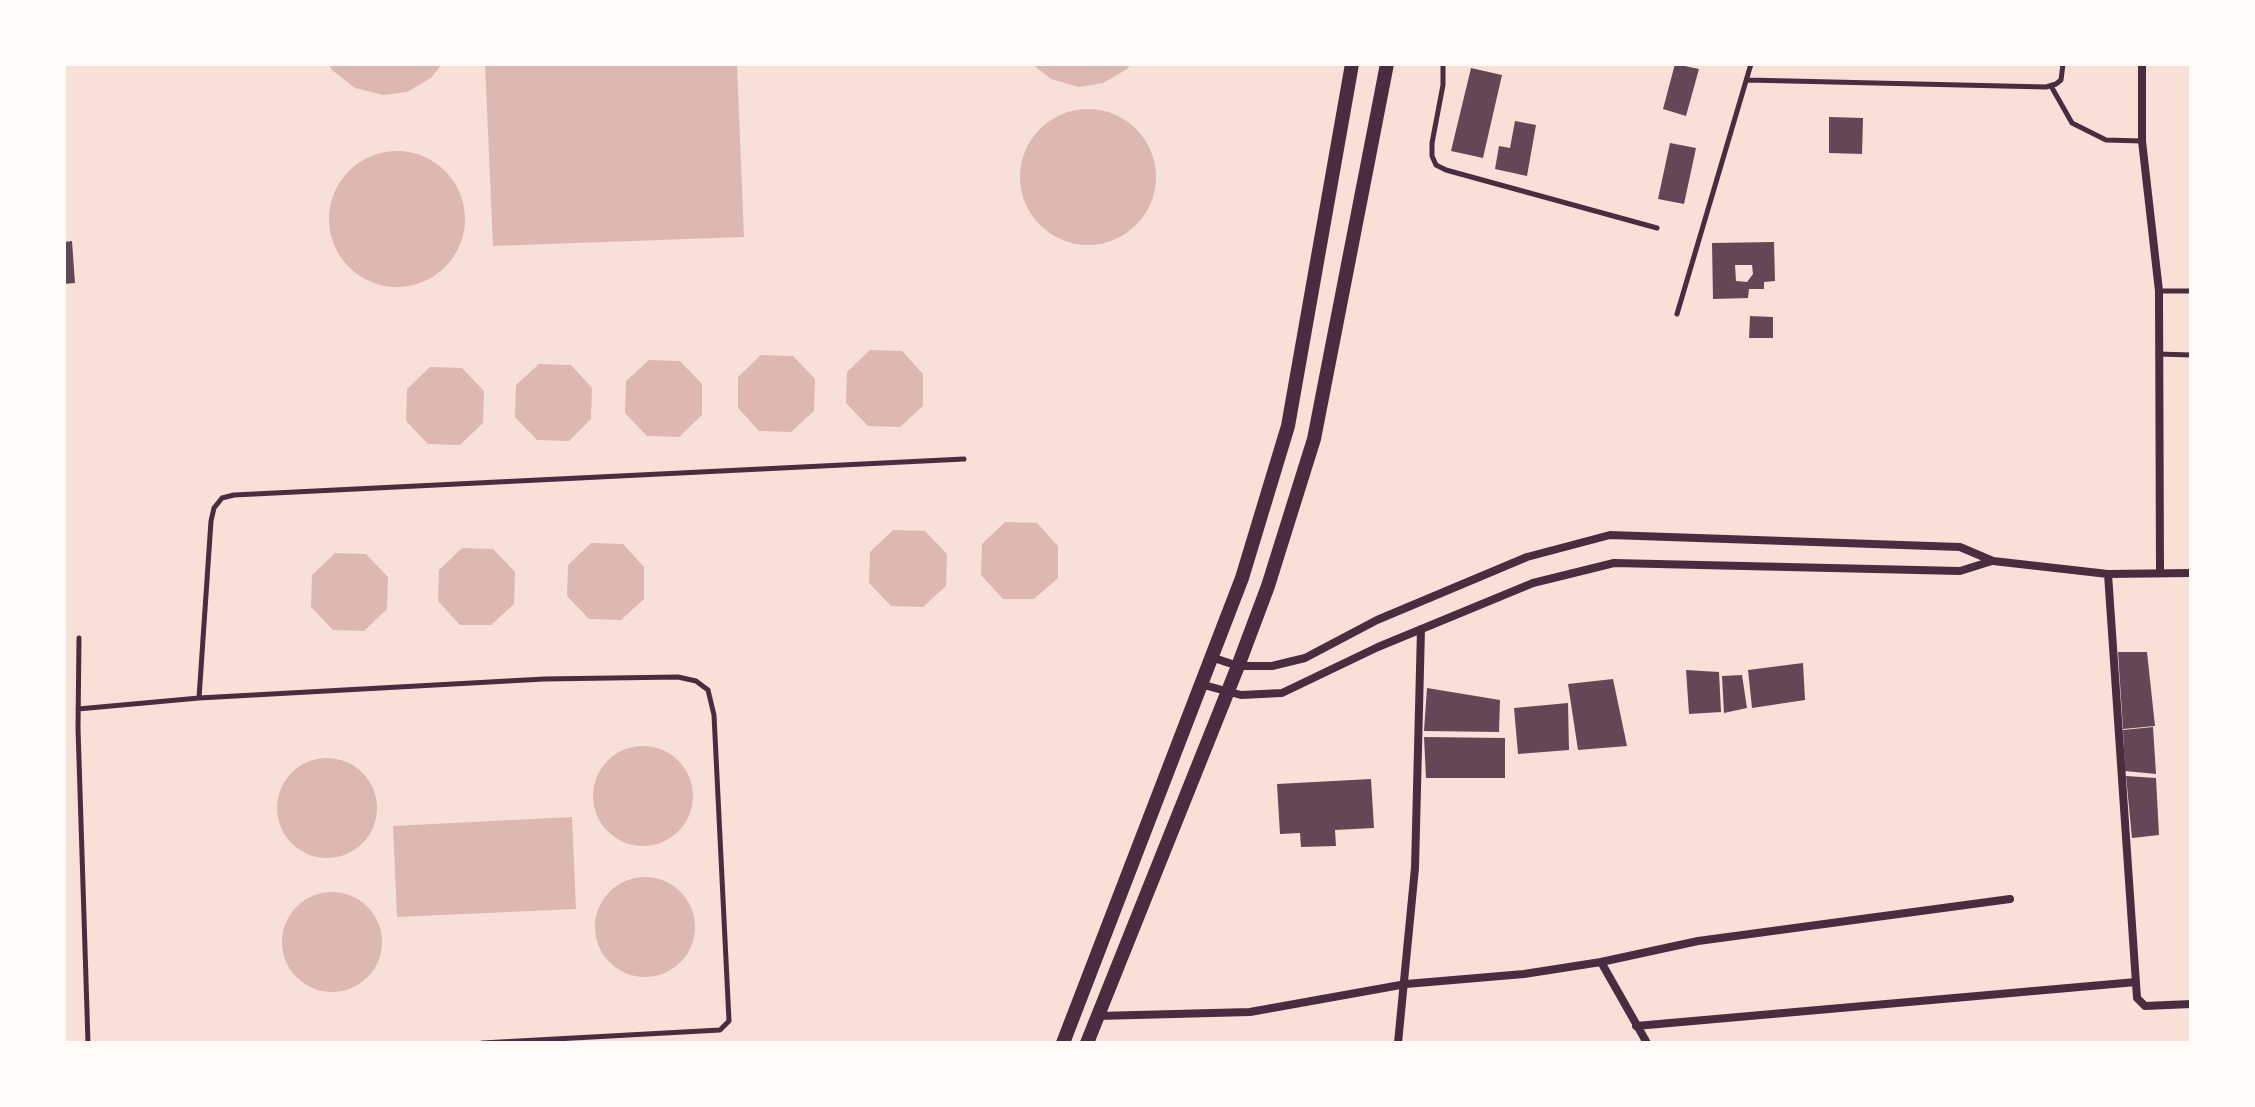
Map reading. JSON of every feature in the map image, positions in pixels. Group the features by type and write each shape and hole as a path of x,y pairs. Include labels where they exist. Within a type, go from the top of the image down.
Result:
{"main road":[{"path":"1063,1043 1242,578 1288,426 1352,64"},
{"path":"1087,1043 1238,666 1268,586 1314,439 1387,64"}],"street":[{"path":"2142,64 2142,141 2159,291 2160,572"},
{"path":"1211,657 1238,666 1272,666 1305,658 1377,620 1527,557 1610,535 1960,547 1993,561 2108,574 2191,573"},
{"path":"1200,684 1255,696 1282,693 1421,629 1533,583 1614,563 1960,571 1993,561"},
{"path":"2108,574 2137,998 2145,1006 2191,1004"},
{"path":"1398,1043 1415,868 1421,629"},
{"path":"1098,1016 1250,1012 1406,984 1524,974 1601,962 1698,941 2010,899"},
{"path":"1601,962 1647,1043"},
{"path":"1636,1026 2136,982"}],"lane":[{"path":"1443,64 1443,85 1432,143 1436,165 1657,228"},
{"path":"1677,314 1751,64"},
{"path":"1747,80 2051,86 2061,80 2063,64"},
{"path":"2051,86 2072,123 2106,140 2142,141"},
{"path":"2159,291 2191,291"},
{"path":"2157,354 2191,355"},
{"path":"199,698 211,521 214,508 222,498 964,459"},
{"path":"79,638 78,709 88,1043"},
{"path":"78,709 199,698 544,679 678,677 696,681 708,690 714,715 729,1021 720,1030 482,1043"}],"shaded area":[{"path":"329,64 442,64 431,78 407,92 383,95 355,88"},
{"path":"485,64 737,64 744,237 493,246"},
{"path":"1032,64 1131,64 1103,83 1079,87 1051,79"},
{"path":"1088,109 1114,114 1136,129 1151,151 1156,177 1151,203 1136,225 1114,240 1088,245 1062,240 1040,225 1025,203 1020,177 1025,151 1040,129 1062,114"},
{"path":"397,151 423,156 445,171 460,193 465,219 460,245 445,267 423,282 397,287 371,282 349,267 334,245 329,219 334,193 349,171 371,156"},
{"path":"870,350 902,351 923,374 923,406 900,427 868,426 846,403 847,372"},
{"path":"761,355 793,356 815,379 814,411 791,432 759,431 738,408 738,377"},
{"path":"649,360 680,361 702,384 702,415 679,437 647,436 625,413 626,381"},
{"path":"539,364 571,365 592,388 591,419 569,441 537,440 515,417 516,385"},
{"path":"430,367 462,368 484,391 483,423 460,445 428,444 406,421 407,389"},
{"path":"1005,522 1037,523 1058,546 1058,578 1034,599 1003,599 981,575 982,544"},
{"path":"893,530 925,531 947,554 946,586 923,607 891,606 869,583 870,552"},
{"path":"591,543 623,544 644,567 644,599 621,620 589,619 567,596 568,565"},
{"path":"462,548 493,549 515,572 514,604 491,625 460,625 438,601 439,570"},
{"path":"335,553 366,554 388,577 387,609 364,631 333,630 311,607 312,575"},
{"path":"643,746 662,750 678,761 689,777 693,796 689,815 678,831 662,842 643,846 624,842 608,831 597,815 593,796 597,777 608,761 624,750"},
{"path":"327,758 346,762 362,773 373,789 377,808 373,827 362,843 346,854 327,858 308,854 292,843 281,827 277,808 281,789 292,773 308,762"},
{"path":"572,817 576,909 397,917 393,826"},
{"path":"645,877 664,881 680,892 691,908 695,927 691,946 680,962 664,973 645,977 626,973 610,962 599,946 595,927 599,908 610,892 626,881"},
{"path":"332,892 351,896 367,907 378,923 382,942 378,961 367,977 351,988 332,992 313,988 297,977 286,961 282,942 286,923 297,907 313,896"}],"building":[{"path":"1675,64 1699,69 1686,116 1663,109"},
{"path":"1471,68 1502,75 1483,158 1451,151"},
{"path":"1829,117 1863,118 1862,154 1829,153"},
{"path":"1515,121 1536,125 1527,176 1495,169 1499,146 1510,148"},
{"path":"1670,143 1696,148 1684,204 1658,199"},
{"path":"72,241 75,283 64,284 64,242"},
{"path":"1774,242 1775,281 1764,282 1764,289 1749,289 1748,298 1713,299 1712,243","holes":["1735,265 1752,265 1753,274 1747,282 1736,281"]},
{"path":"1750,316 1773,317 1773,338 1749,338"},
{"path":"2118,652 2147,652 2155,726 2123,729"},
{"path":"1803,663 1805,700 1752,708 1748,670"},
{"path":"1686,670 1719,672 1721,712 1689,714"},
{"path":"1742,675 1747,708 1724,713 1722,676"},
{"path":"1613,679 1627,746 1578,750 1568,684"},
{"path":"1427,688 1500,700 1499,732 1424,731"},
{"path":"1568,703 1569,750 1518,754 1514,708"},
{"path":"2153,727 2156,774 2125,771 2123,730"},
{"path":"1424,737 1505,738 1505,778 1426,778"},
{"path":"2126,776 2156,778 2159,835 2132,838"},
{"path":"1371,779 1374,828 1335,830 1336,846 1301,847 1300,833 1280,834 1277,784"}]}
